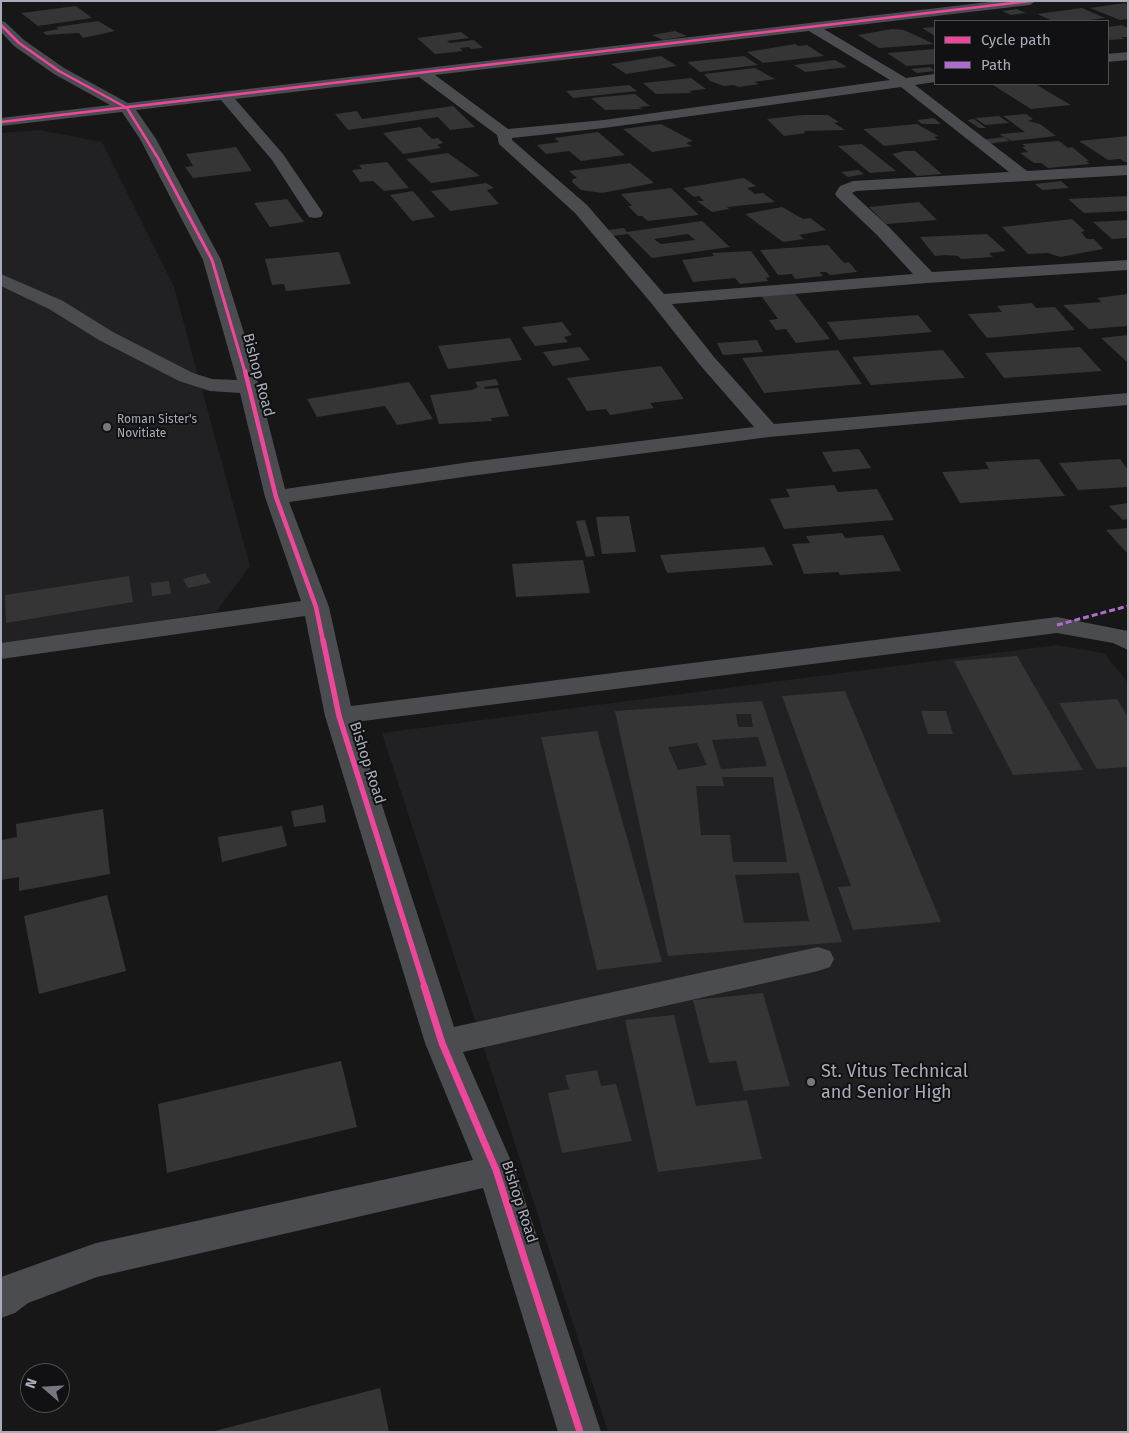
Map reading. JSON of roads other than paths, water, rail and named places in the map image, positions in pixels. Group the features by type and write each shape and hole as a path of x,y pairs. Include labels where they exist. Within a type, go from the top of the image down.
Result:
{"street":[{"path":"1,122 1030,1"},
{"path":"880,7 895,17"},
{"path":"1,25 19,43 59,72 127,108"},
{"path":"812,28 903,82 1025,176"},
{"path":"1109,58 1128,56"},
{"path":"423,73 505,134 604,124 934,78"},
{"path":"225,96 278,157 315,212"},
{"name":"Bishop Road","path":"127,108 152,147 212,260 240,352 276,497 316,608 339,716 442,1042 496,1170 580,1432"},
{"path":"505,134 504,141 581,209 659,300 706,361 769,431"},
{"path":"927,278 883,231 842,194 846,189 854,186 1128,170"},
{"path":"659,300 927,278 1128,265"},
{"path":"1,279 56,305 106,336 186,377 210,385 248,387"},
{"path":"276,497 470,469 769,431 1128,399"},
{"path":"1,651 316,608"},
{"path":"339,716 1057,624 1121,637 1128,642"},
{"path":"442,1042 818,959"},
{"path":"1,1300 14,1290 96,1260 496,1170"}],"place":[{"name":"Roman Sister's Novitiate","path":"107,427"},
{"name":"St. Vitus Technical and Senior High","path":"811,1082"}]}
